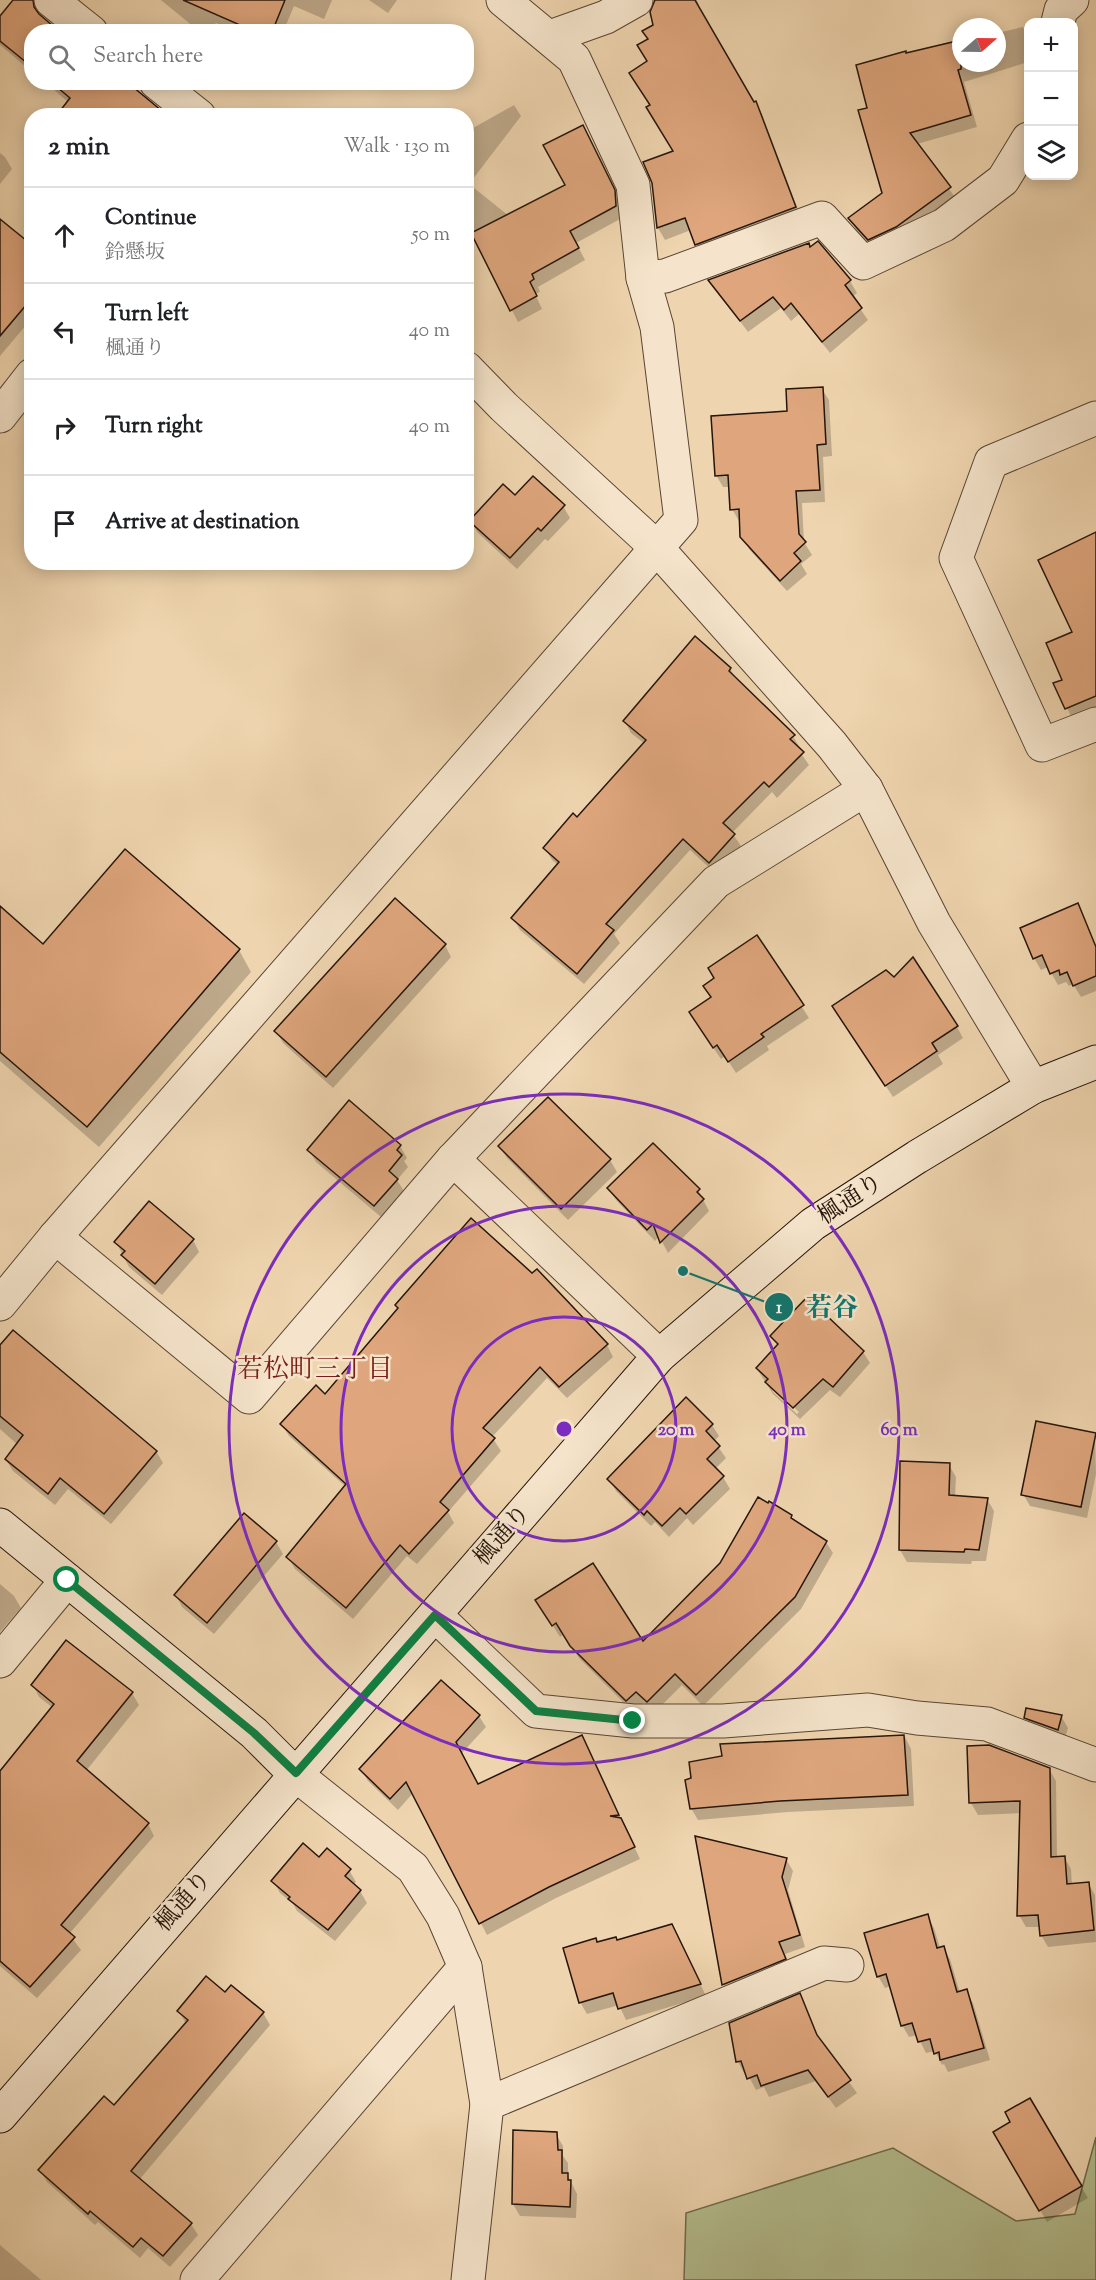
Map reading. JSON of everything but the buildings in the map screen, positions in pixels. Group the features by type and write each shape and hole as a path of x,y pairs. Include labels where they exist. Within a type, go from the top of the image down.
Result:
{"street":[{"path":"51,0 81,24"},
{"path":"0,1304 55,1236 681,520 657,327 643,278 633,185 574,58 503,0"},
{"path":"550,37 606,17 636,0"},
{"path":"1059,18 1061,10 1072,0"},
{"path":"166,90 189,108"},
{"path":"643,278 665,276 822,218 863,263 945,225 1003,180 1024,147"},
{"path":"474,376 504,407 656,547 832,745 866,789 934,923 1033,1087"},
{"path":"0,416 24,385"},
{"path":"1096,418 991,462 956,558 1042,745 1096,724"},
{"path":"55,1236 249,1397 453,1159 716,882 866,789"},
{"name":"楓通り","path":"0,2116 659,1356 813,1224 917,1157 1033,1087 1096,1062"},
{"path":"453,1159 659,1356"},
{"path":"0,1525 254,1733 296,1773 413,1868 443,1916 465,1967 487,2104 468,2280"},
{"path":"0,1661 67,1580"},
{"path":"435,1615 536,1711 633,1721 712,1721 868,1710 916,1718 987,1724 1096,1765"},
{"path":"487,2104 824,1963 847,1965"},
{"path":"197,2280 465,1967"}],"green space":[{"path":"1096,2137 1096,2280 684,2280 686,2213 893,2148 1016,2221 1075,2214"}],"place":[{"name":"若谷","path":"683,1271"}],"district":[{"name":"若松町三丁目","path":"315,1370"}],"route":[{"path":"67,1580 254,1733 296,1773 435,1615 536,1711 633,1721"}]}
